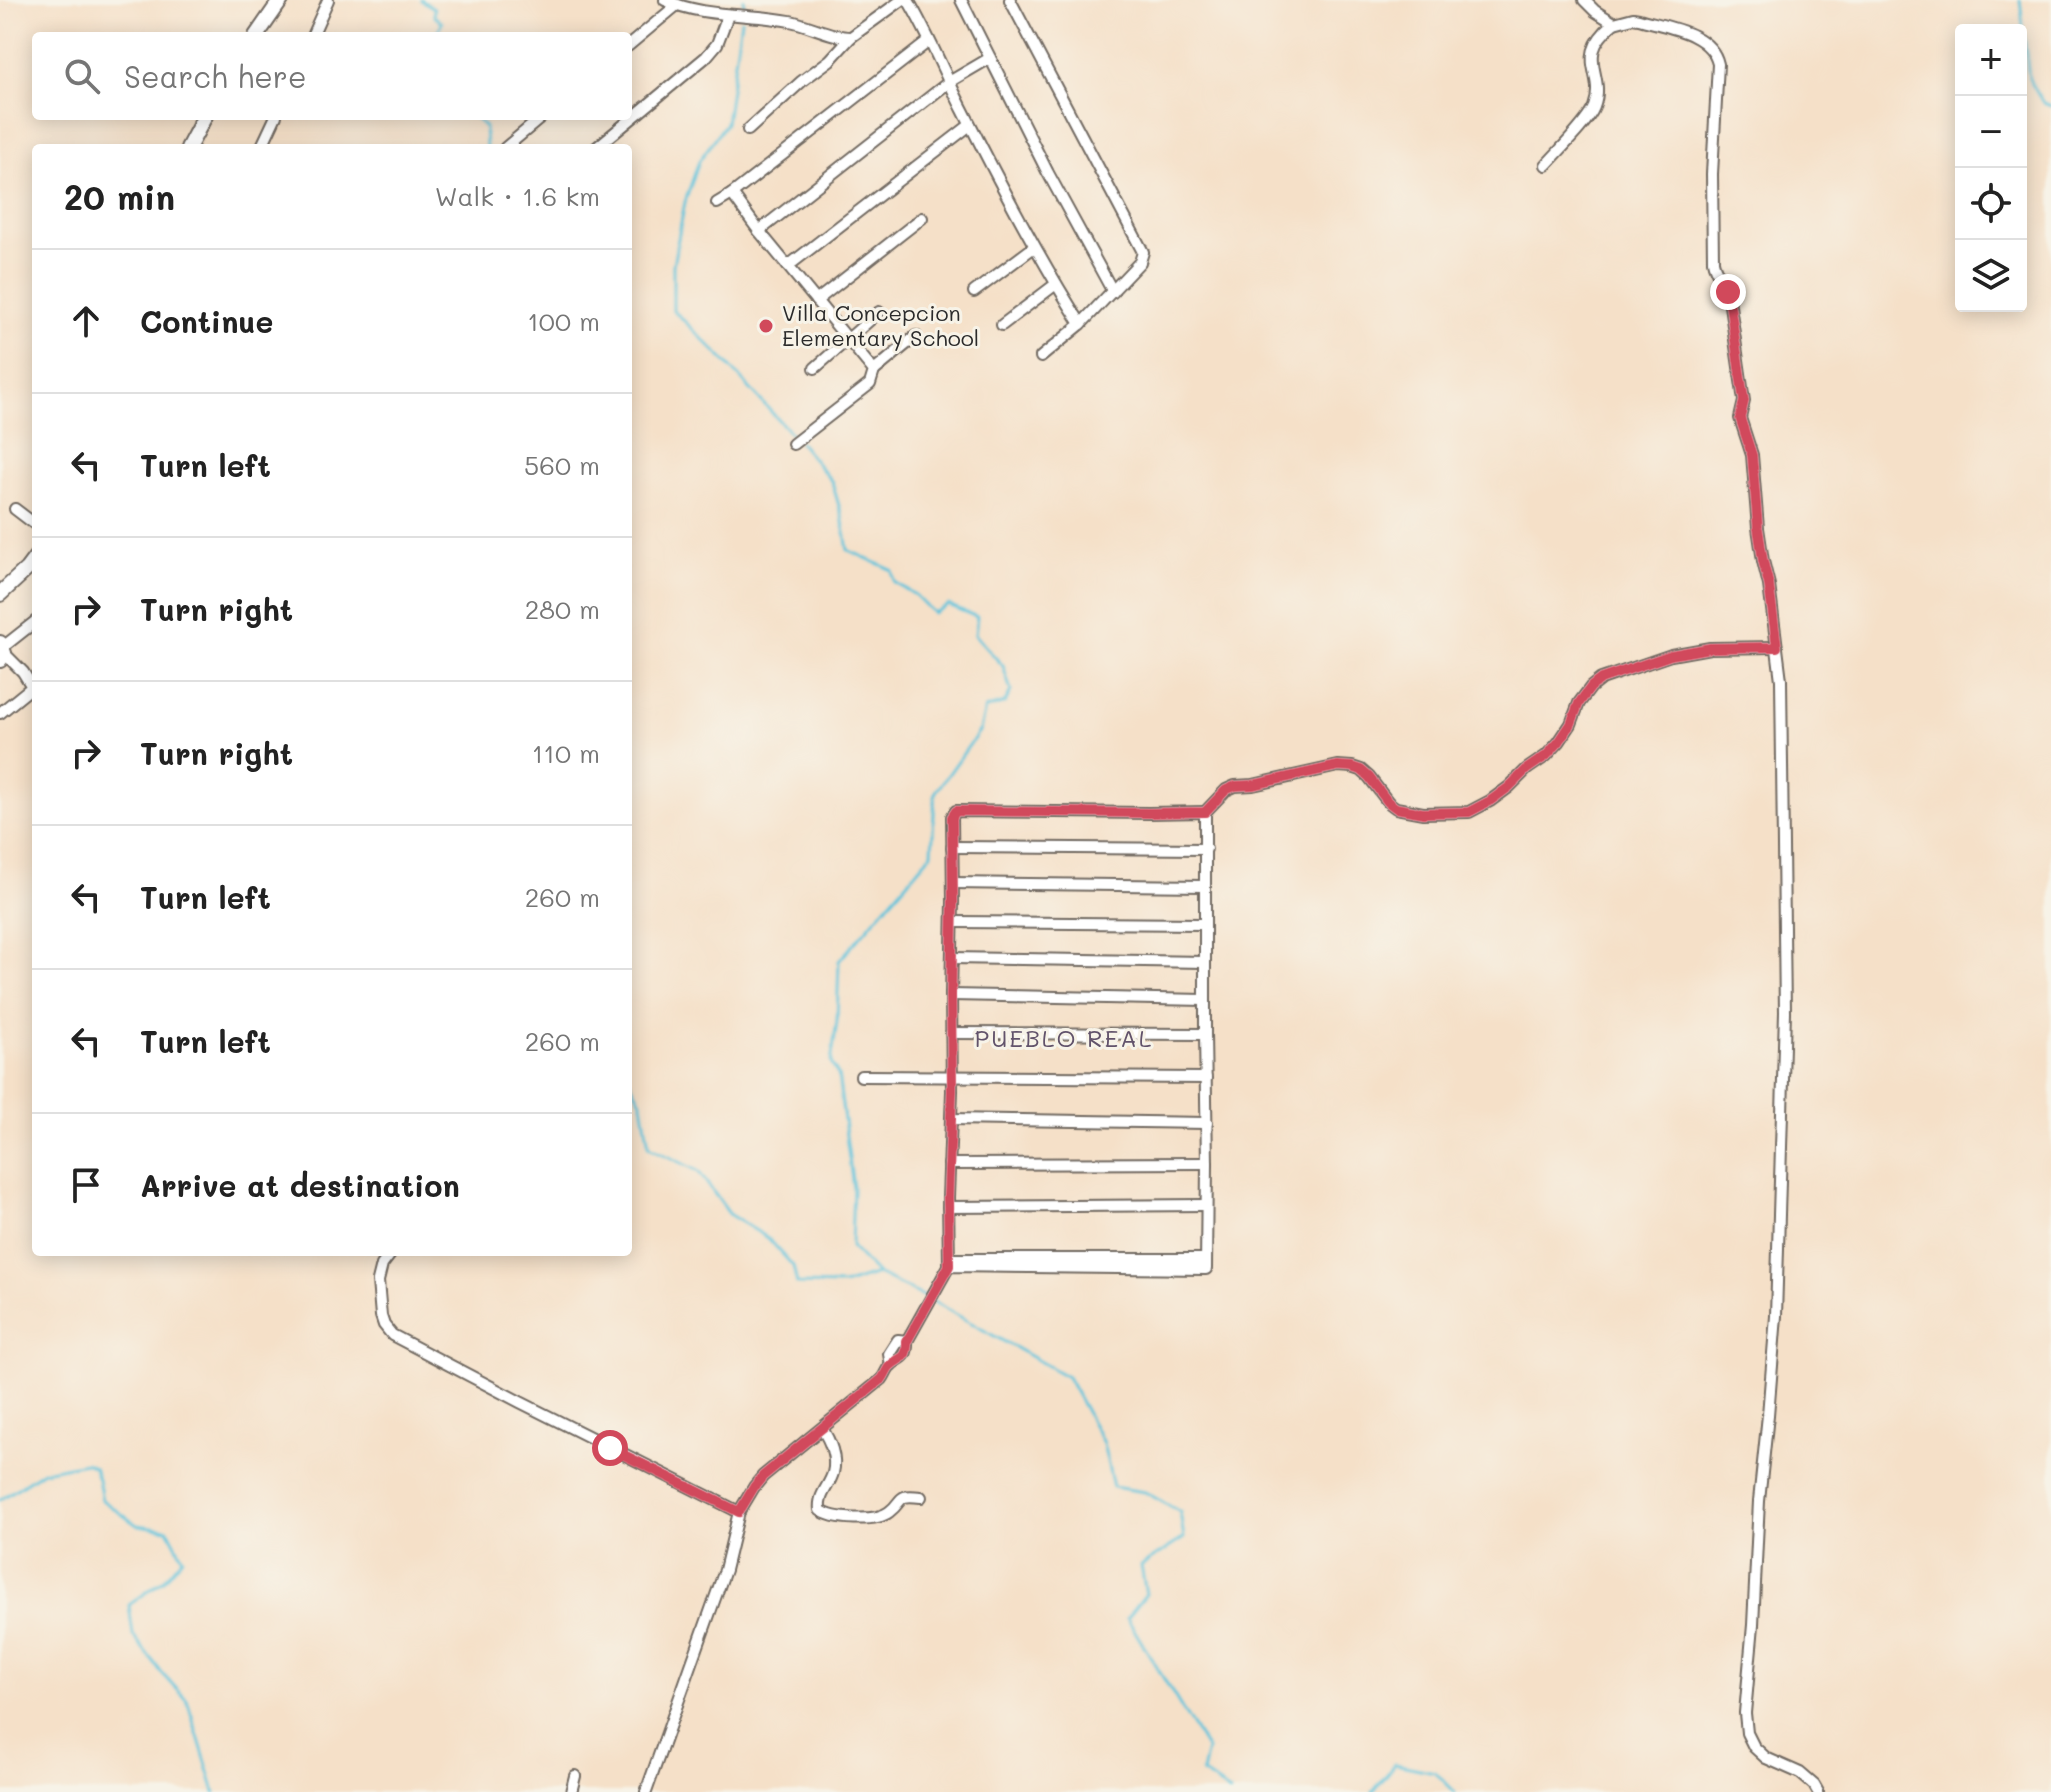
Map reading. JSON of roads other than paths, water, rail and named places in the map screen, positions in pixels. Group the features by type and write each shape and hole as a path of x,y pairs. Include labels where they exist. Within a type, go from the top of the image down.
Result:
{"street":[{"path":"259,32 281,0"},
{"path":"314,32 328,0"},
{"path":"665,0 730,15 785,20 844,38 851,37"},
{"path":"748,130 830,60 851,37 902,0"},
{"path":"908,0 1034,247 1081,324"},
{"path":"961,0 1048,173 1113,292"},
{"path":"1010,0 1143,252 1142,259 1113,292 1041,357"},
{"path":"1584,0 1614,23"},
{"path":"632,43 677,5"},
{"path":"632,118 706,57 717,44 730,15"},
{"path":"1546,165 1594,107 1596,81 1592,66 1593,51 1601,34 1614,23 1639,19 1684,33 1708,45 1716,57 1717,80 1712,174 1713,261 1728,292 1735,333 1744,401 1740,418 1752,455 1758,528 1781,680 1783,759 1785,1000 1779,1244 1745,1713 1747,1733 1754,1747 1766,1758 1800,1773 1818,1792"},
{"path":"717,203 929,41"},
{"path":"759,231 949,82 990,58"},
{"path":"190,144 203,120"},
{"path":"263,144 274,120"},
{"path":"514,144 539,120"},
{"path":"601,144 630,120"},
{"path":"788,266 970,125"},
{"path":"732,194 874,371"},
{"path":"816,301 922,218"},
{"path":"974,292 1034,247"},
{"path":"1002,325 1056,284"},
{"path":"815,368 879,312"},
{"path":"793,444 870,384 874,371 916,336"},
{"path":"15,509 32,522"},
{"path":"0,594 32,562"},
{"path":"32,625 2,651 23,672 32,687"},
{"path":"949,1263 1206,1269 1205,812 1226,790 1338,766 1352,767 1369,777 1396,808 1423,813 1469,812 1490,801 1546,756 1559,742 1585,695 1601,679 1671,655 1710,648 1777,647"},
{"path":"0,713 32,691"},
{"path":"646,1792 725,1570 739,1512 763,1476 882,1379 891,1365 901,1360 908,1350 907,1341 949,1263 952,817 956,811 1205,812"},
{"path":"952,847 1206,849"},
{"path":"953,883 1205,886"},
{"path":"953,922 1204,924"},
{"path":"952,958 1205,962"},
{"path":"951,995 1205,1000"},
{"path":"951,1033 1205,1034"},
{"path":"861,1076 1206,1078"},
{"path":"951,1119 1207,1123"},
{"path":"949,1164 1207,1163"},
{"path":"948,1207 1206,1205"},
{"path":"389,1256 382,1265 378,1281 381,1316 392,1335 739,1512"},
{"path":"822,1429 828,1437 834,1463 833,1473 819,1501 820,1510 836,1518 874,1519 888,1513 907,1495 921,1497"},
{"path":"571,1792 575,1776"}],"waterway":[{"path":"421,0 434,8 434,16 442,22 438,32"},
{"path":"743,12 744,0"},
{"path":"2020,0 2029,79 2043,103 2051,106"},
{"path":"741,20 726,123 699,161 685,202 673,265 673,310 795,438"},
{"path":"477,120 485,127 486,144"},
{"path":"800,443 832,482 848,550 892,570 894,582 915,595 933,613 948,605 977,617 975,635 1003,666 1011,691 1005,703 985,709 980,730 935,793 932,853 839,961 837,1021 831,1063 838,1075 853,1188 851,1247 877,1274"},
{"path":"632,1085 642,1103 649,1147 698,1171 730,1215 768,1238 793,1266 797,1284 843,1285 877,1274 927,1298"},
{"path":"934,1302 1067,1377 1103,1443 1113,1487 1145,1492 1180,1512 1184,1538 1141,1566 1146,1594 1127,1618 1207,1750 1202,1773 1230,1792"},
{"path":"0,1500 43,1471 85,1463 94,1467 102,1500 137,1525 168,1529 183,1558 165,1579 129,1605 133,1635 187,1700 215,1792"},
{"path":"1373,1792 1395,1764 1435,1772 1455,1792"}],"place":[{"name":"Villa Concepcion Elementary School","path":"766,326"}],"district":[{"name":"PUEBLO REAL","path":"1064,1039"}]}
